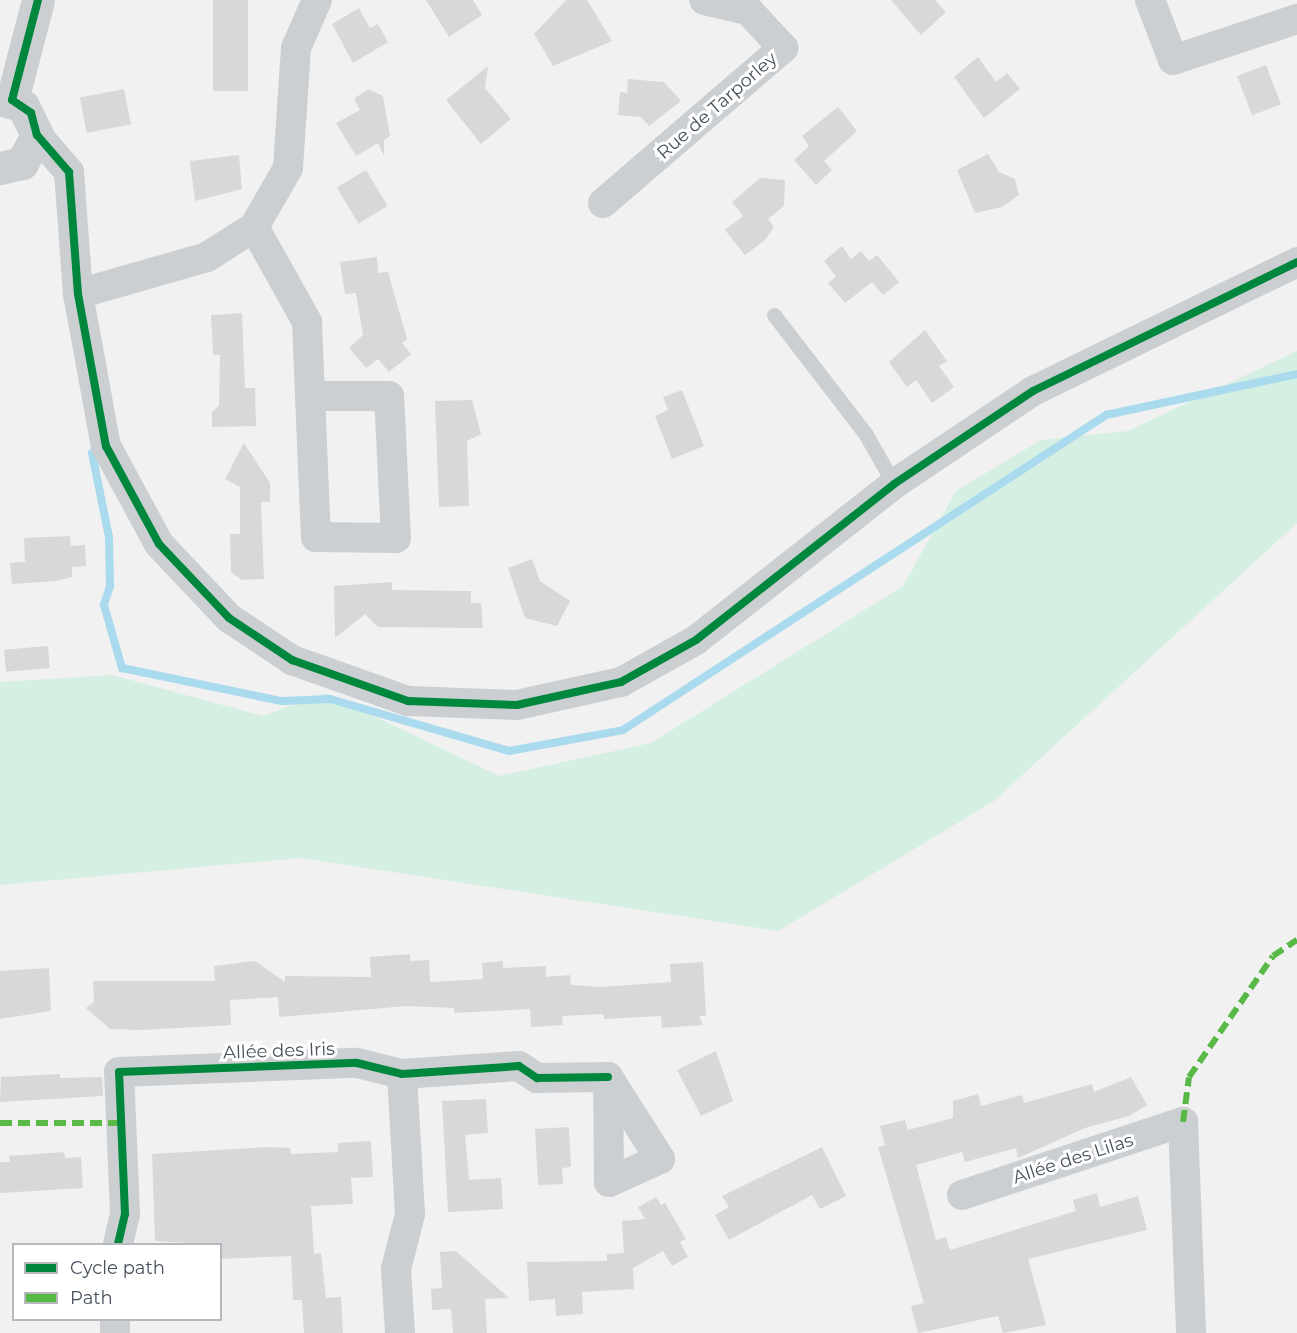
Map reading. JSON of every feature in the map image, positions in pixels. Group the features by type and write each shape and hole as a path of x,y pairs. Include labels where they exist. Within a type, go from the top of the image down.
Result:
{"street":[{"path":"38,0 6,100 31,113 37,135 69,172 78,294 106,446 159,544 229,618 292,660 408,701 517,705 621,682 696,640 894,484 1033,391 1297,262"},
{"path":"78,294 207,257 254,227 288,168 296,48 316,0"},
{"name":"Rue de Tarporley","path":"603,203 783,48 748,10 704,0"},
{"path":"1150,0 1173,60 1297,19"},
{"path":"0,168 22,162 37,135"},
{"path":"254,227 307,322 310,396 316,537 396,538 389,396 310,396"},
{"name":"Allée des Iris","path":"118,1243 124,1214 119,1072 357,1063 402,1074 519,1066 537,1078 608,1077"},
{"path":"400,1333 396,1269 410,1214 402,1074"},
{"name":"Allée des Lilas","path":"962,1195 1183,1122 1191,1333"}],"lane":[{"path":"774,315 865,433 894,484"}],"green space":[{"path":"1297,351 1297,523 994,801 778,931 301,858 0,885 0,682 112,675 263,716 326,693 499,776 651,743 903,586 956,491 1041,440 1128,431"}],"building":[{"path":"213,0 248,0 248,91 213,91"},
{"path":"426,0 473,0 482,15 449,37"},
{"path":"566,0 587,0 612,41 553,66 534,34"},
{"path":"891,0 935,0 946,12 921,35"},
{"path":"359,8 370,28 378,24 388,42 353,63 332,24"},
{"path":"978,57 996,82 1007,73 1020,89 984,118 954,77"},
{"path":"1266,65 1281,104 1252,115 1237,76"},
{"path":"488,66 485,88 511,119 481,144 446,100"},
{"path":"628,79 664,82 681,101 649,126 641,117 618,115 620,92 627,93"},
{"path":"124,89 131,124 87,133 80,98"},
{"path":"368,89 383,96 390,136 384,140 384,156 378,143 356,156 336,123 360,110 354,99"},
{"path":"838,107 857,131 824,161 832,170 816,185 794,160 809,146 802,136"},
{"path":"988,154 999,172 1015,179 1019,195 1002,207 975,213 957,170"},
{"path":"239,155 242,189 195,201 190,161"},
{"path":"366,170 388,206 358,224 337,188"},
{"path":"760,178 785,180 784,206 768,219 774,227 765,240 745,255 725,230 743,216 732,202"},
{"path":"842,246 851,259 861,251 869,261 877,255 899,282 883,295 872,282 845,303 828,283 836,277 824,261"},
{"path":"377,257 378,273 388,272 407,339 402,343 411,354 389,372 378,359 366,368 349,348 363,335 356,293 345,294 340,262"},
{"path":"242,313 245,388 255,388 256,426 212,427 212,412 219,406 220,355 213,355 211,315"},
{"path":"925,330 947,361 939,366 954,387 932,403 916,380 907,387 889,362"},
{"path":"682,390 704,446 672,459 655,416 668,410 663,397"},
{"path":"472,400 481,434 467,441 469,506 439,507 435,401"},
{"path":"244,443 270,483 270,502 261,502 264,579 242,580 231,572 230,534 240,534 240,487 225,479"},
{"path":"70,536 71,546 85,545 86,566 72,567 72,577 56,581 12,584 10,563 25,562 24,538"},
{"path":"532,559 540,581 570,601 557,626 525,618 508,568"},
{"path":"392,582 392,590 471,591 471,603 481,603 483,628 378,627 365,614 335,638 334,586"},
{"path":"48,646 50,668 6,672 4,650"},
{"path":"410,954 410,961 429,960 430,982 483,979 482,963 503,961 503,968 546,966 546,977 570,975 571,985 602,987 671,982 670,964 703,962 706,1016 699,1016 703,1025 662,1028 661,1016 604,1019 603,1014 562,1016 563,1025 531,1027 530,1009 454,1013 454,1008 407,1006 279,1017 278,997 230,1000 231,1025 141,1030 110,1029 86,1008 94,1002 93,981 215,981 214,966 255,961 285,982 285,976 371,977 370,957"},
{"path":"49,968 51,1011 0,1019 0,971"},
{"path":"716,1051 733,1101 701,1116 677,1070"},
{"path":"60,1074 60,1078 102,1077 103,1096 0,1102 1,1077"},
{"path":"1131,1077 1147,1105 1129,1116 1085,1128 1018,1158 1016,1148 965,1162 962,1152 916,1165 936,1240 946,1237 950,1250 1076,1211 1073,1200 1097,1193 1100,1207 1138,1196 1147,1230 1028,1259 1046,1325 1003,1333 998,1316 918,1333 911,1306 924,1303 878,1147 885,1145 880,1126 905,1120 908,1130 953,1118 953,1101 978,1094 981,1106 1022,1095 1024,1103 1092,1084 1094,1092"},
{"path":"486,1099 488,1133 465,1135 469,1180 501,1178 503,1209 448,1212 442,1101"},
{"path":"569,1127 571,1167 562,1168 563,1184 538,1185 535,1129"},
{"path":"371,1141 373,1177 351,1178 353,1204 311,1206 314,1254 321,1253 326,1298 341,1297 343,1333 304,1333 302,1300 293,1300 291,1256 222,1259 222,1243 155,1241 152,1154 269,1147 290,1148 291,1154 338,1152 338,1143"},
{"path":"822,1147 846,1196 820,1209 812,1195 729,1240 715,1215 729,1207 722,1196"},
{"path":"64,1152 65,1158 81,1157 83,1188 0,1193 0,1162 10,1162 9,1156"},
{"path":"656,1197 661,1205 665,1203 686,1239 680,1242 688,1257 672,1266 663,1251 633,1268 634,1289 582,1292 583,1314 556,1316 555,1299 529,1301 527,1262 607,1261 607,1254 624,1253 622,1221 645,1219 638,1207"},
{"path":"456,1251 509,1298 485,1299 487,1333 453,1333 451,1309 432,1310 431,1289 442,1288 440,1252"}],"waterway":[{"path":"92,453 109,537 110,586 104,605 122,668 282,701 330,699 509,751 623,730 1106,415 1297,374"}],"marked path":[{"path":"1183,1122 1189,1077 1273,956 1297,940"},
{"path":"0,1123 121,1123"}],"cycle path":[{"path":"38,0 12,100 31,113 37,135 69,172 78,294 106,446 159,544 229,618 292,660 408,701 517,705 621,682 696,640 894,484 1033,391 1297,262"},
{"path":"118,1243 125,1214 119,1072 357,1063 402,1074 519,1066 537,1078 608,1077"}]}
